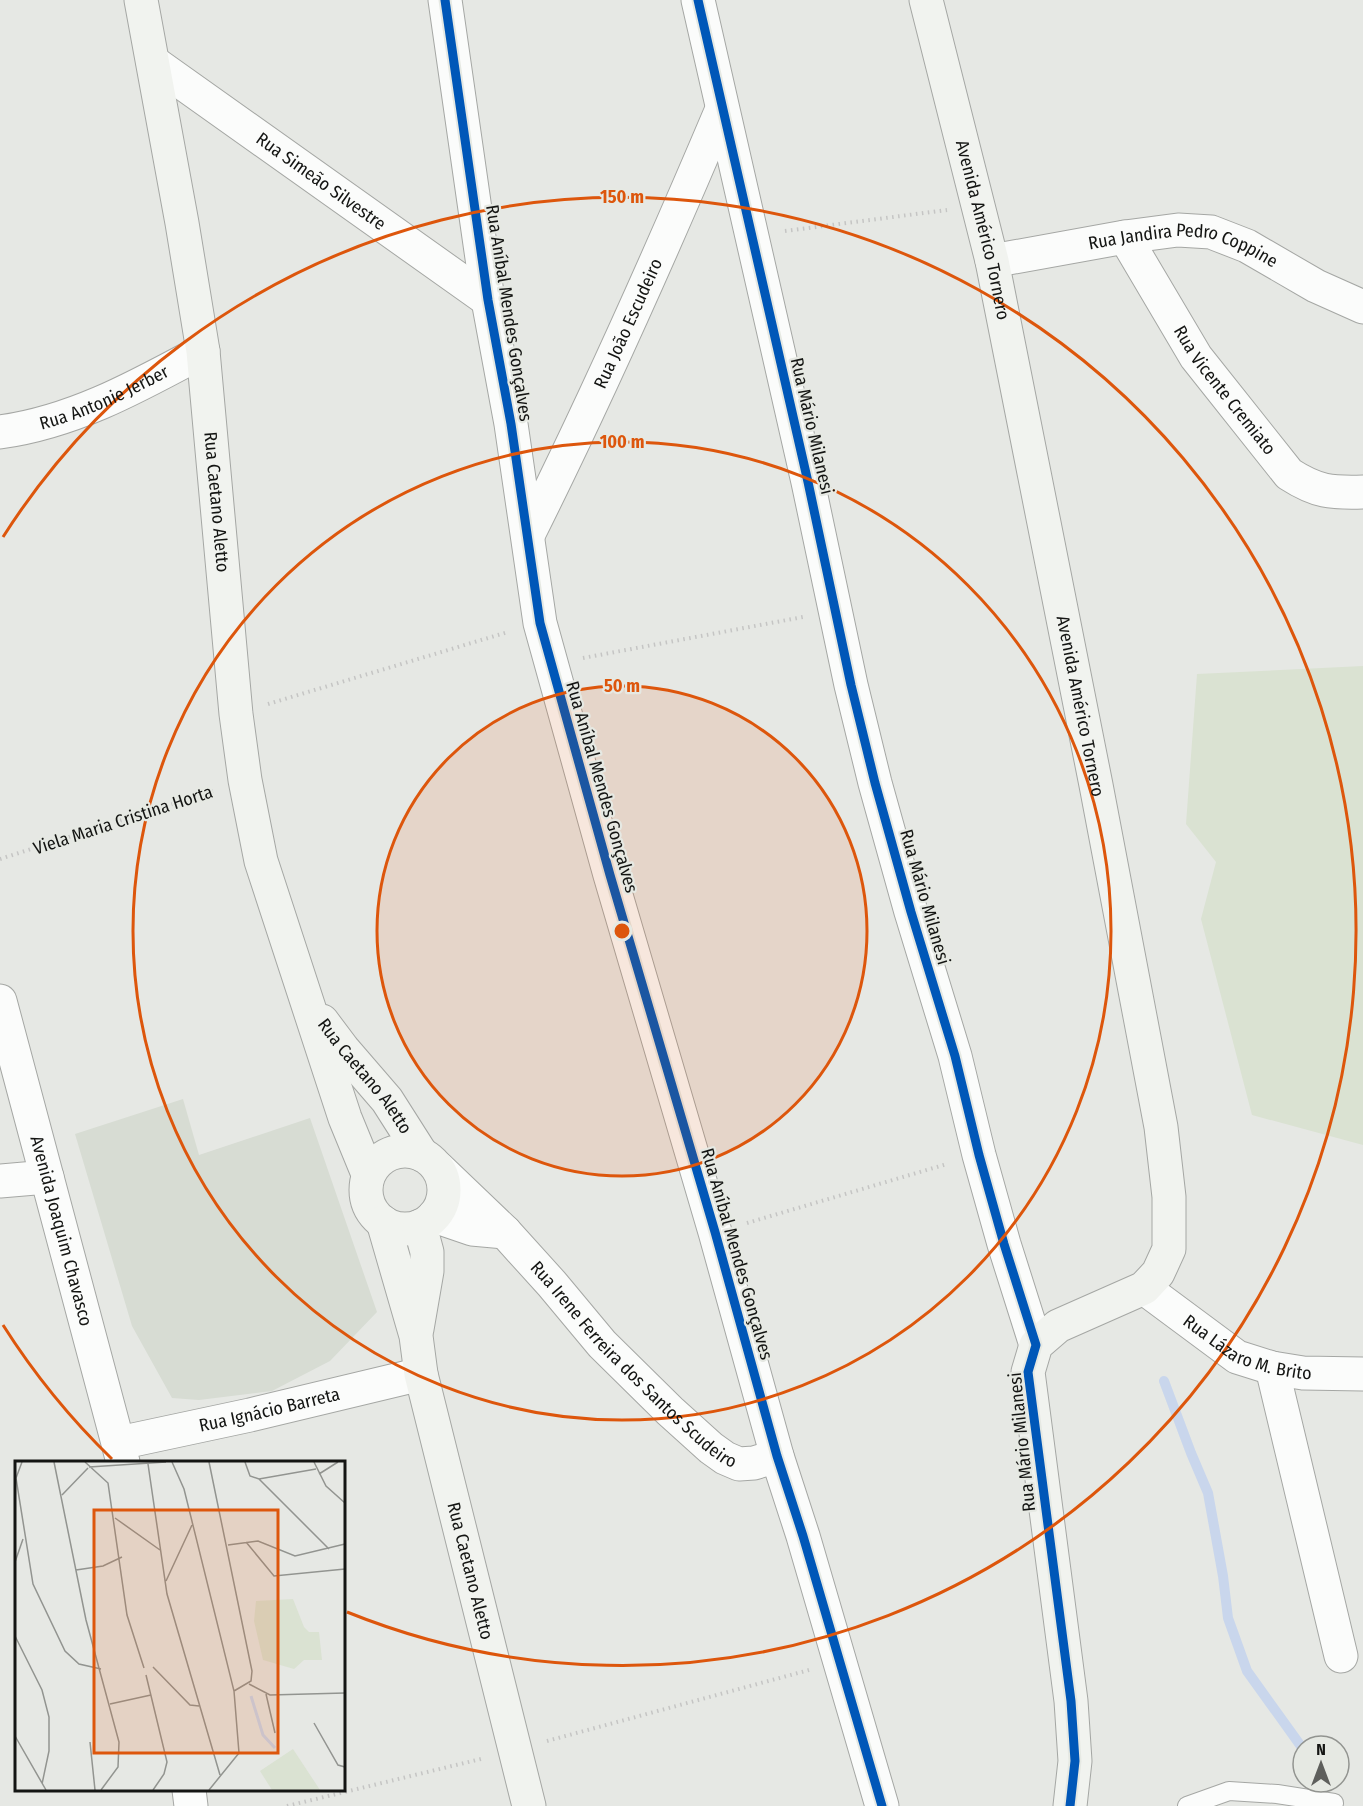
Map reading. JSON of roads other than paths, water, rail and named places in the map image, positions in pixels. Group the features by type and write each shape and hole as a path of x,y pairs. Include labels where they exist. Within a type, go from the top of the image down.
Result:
{"street":[{"name":"Rua Caetano Aletto","path":"141,0 203,351 236,714 245,780 261,861 345,1118 368,1174"},
{"name":"Rua Aníbal Mendes Gonçalves","path":"445,0 488,300 511,424 540,623 777,1456 882,1806"},
{"name":"Rua Mário Milanesi","path":"698,0 851,685 875,783 955,1056 979,1155 1036,1345 1028,1372 1071,1701 1075,1761 1070,1806"},
{"name":"Avenida Américo Tornero","path":"926,0 992,261 1161,1127 1169,1197 1169,1249 1158,1273 1144,1288 1058,1326 1036,1345"},
{"name":"Rua Simeão Silvestre","path":"153,63 488,300"},
{"name":"Rua João Escudeiro","path":"528,535 644,292 722,109"},
{"name":"Rua Jandira Pedro Coppine","path":"992,261 1125,237 1196,230 1218,233 1247,246 1316,286 1363,307"},
{"name":"Rua Vicente Cremiato","path":"1125,237 1196,357 1289,474 1306,485 1332,493 1363,492"},
{"name":"Rua Antonie Jerber","path":"0,432 15,430 103,403 203,351"},
{"name":"Rua Caetano Aletto","path":"307,1000 343,1049 387,1100 430,1162"},
{"name":"Avenida Joaquim Chavasco","path":"0,1001 121,1453"},
{"path":"427,1221 443,1202 444,1184 430,1162 401,1150 382,1158 368,1174 365,1192 370,1209 383,1222 401,1229 427,1221 505,1232"},
{"name":"Rua Irene Ferreira dos Santos Scudeiro","path":"430,1162 505,1232 602,1344 711,1448 739,1464 754,1463 777,1456"},
{"path":"0,1181 47,1177"},
{"name":"Rua Caetano Aletto","path":"416,1336 427,1271 427,1221"},
{"name":"Rua Caetano Aletto","path":"383,1222 416,1336 421,1374 514,1750 530,1806"},
{"name":"Rua Lázaro M. Brito","path":"1144,1288 1237,1357 1272,1368 1303,1373 1363,1374"},
{"path":"1272,1368 1341,1656"},
{"name":"Rua Ignácio Barreta","path":"121,1453 250,1415 421,1374"},
{"path":"189,1791 191,1806"}],"lane":[{"path":"1187,1806 1229,1791 1277,1794 1334,1803"}],"waterway":[{"path":"1164,1381 1208,1493 1228,1618 1247,1671 1292,1734"}]}
